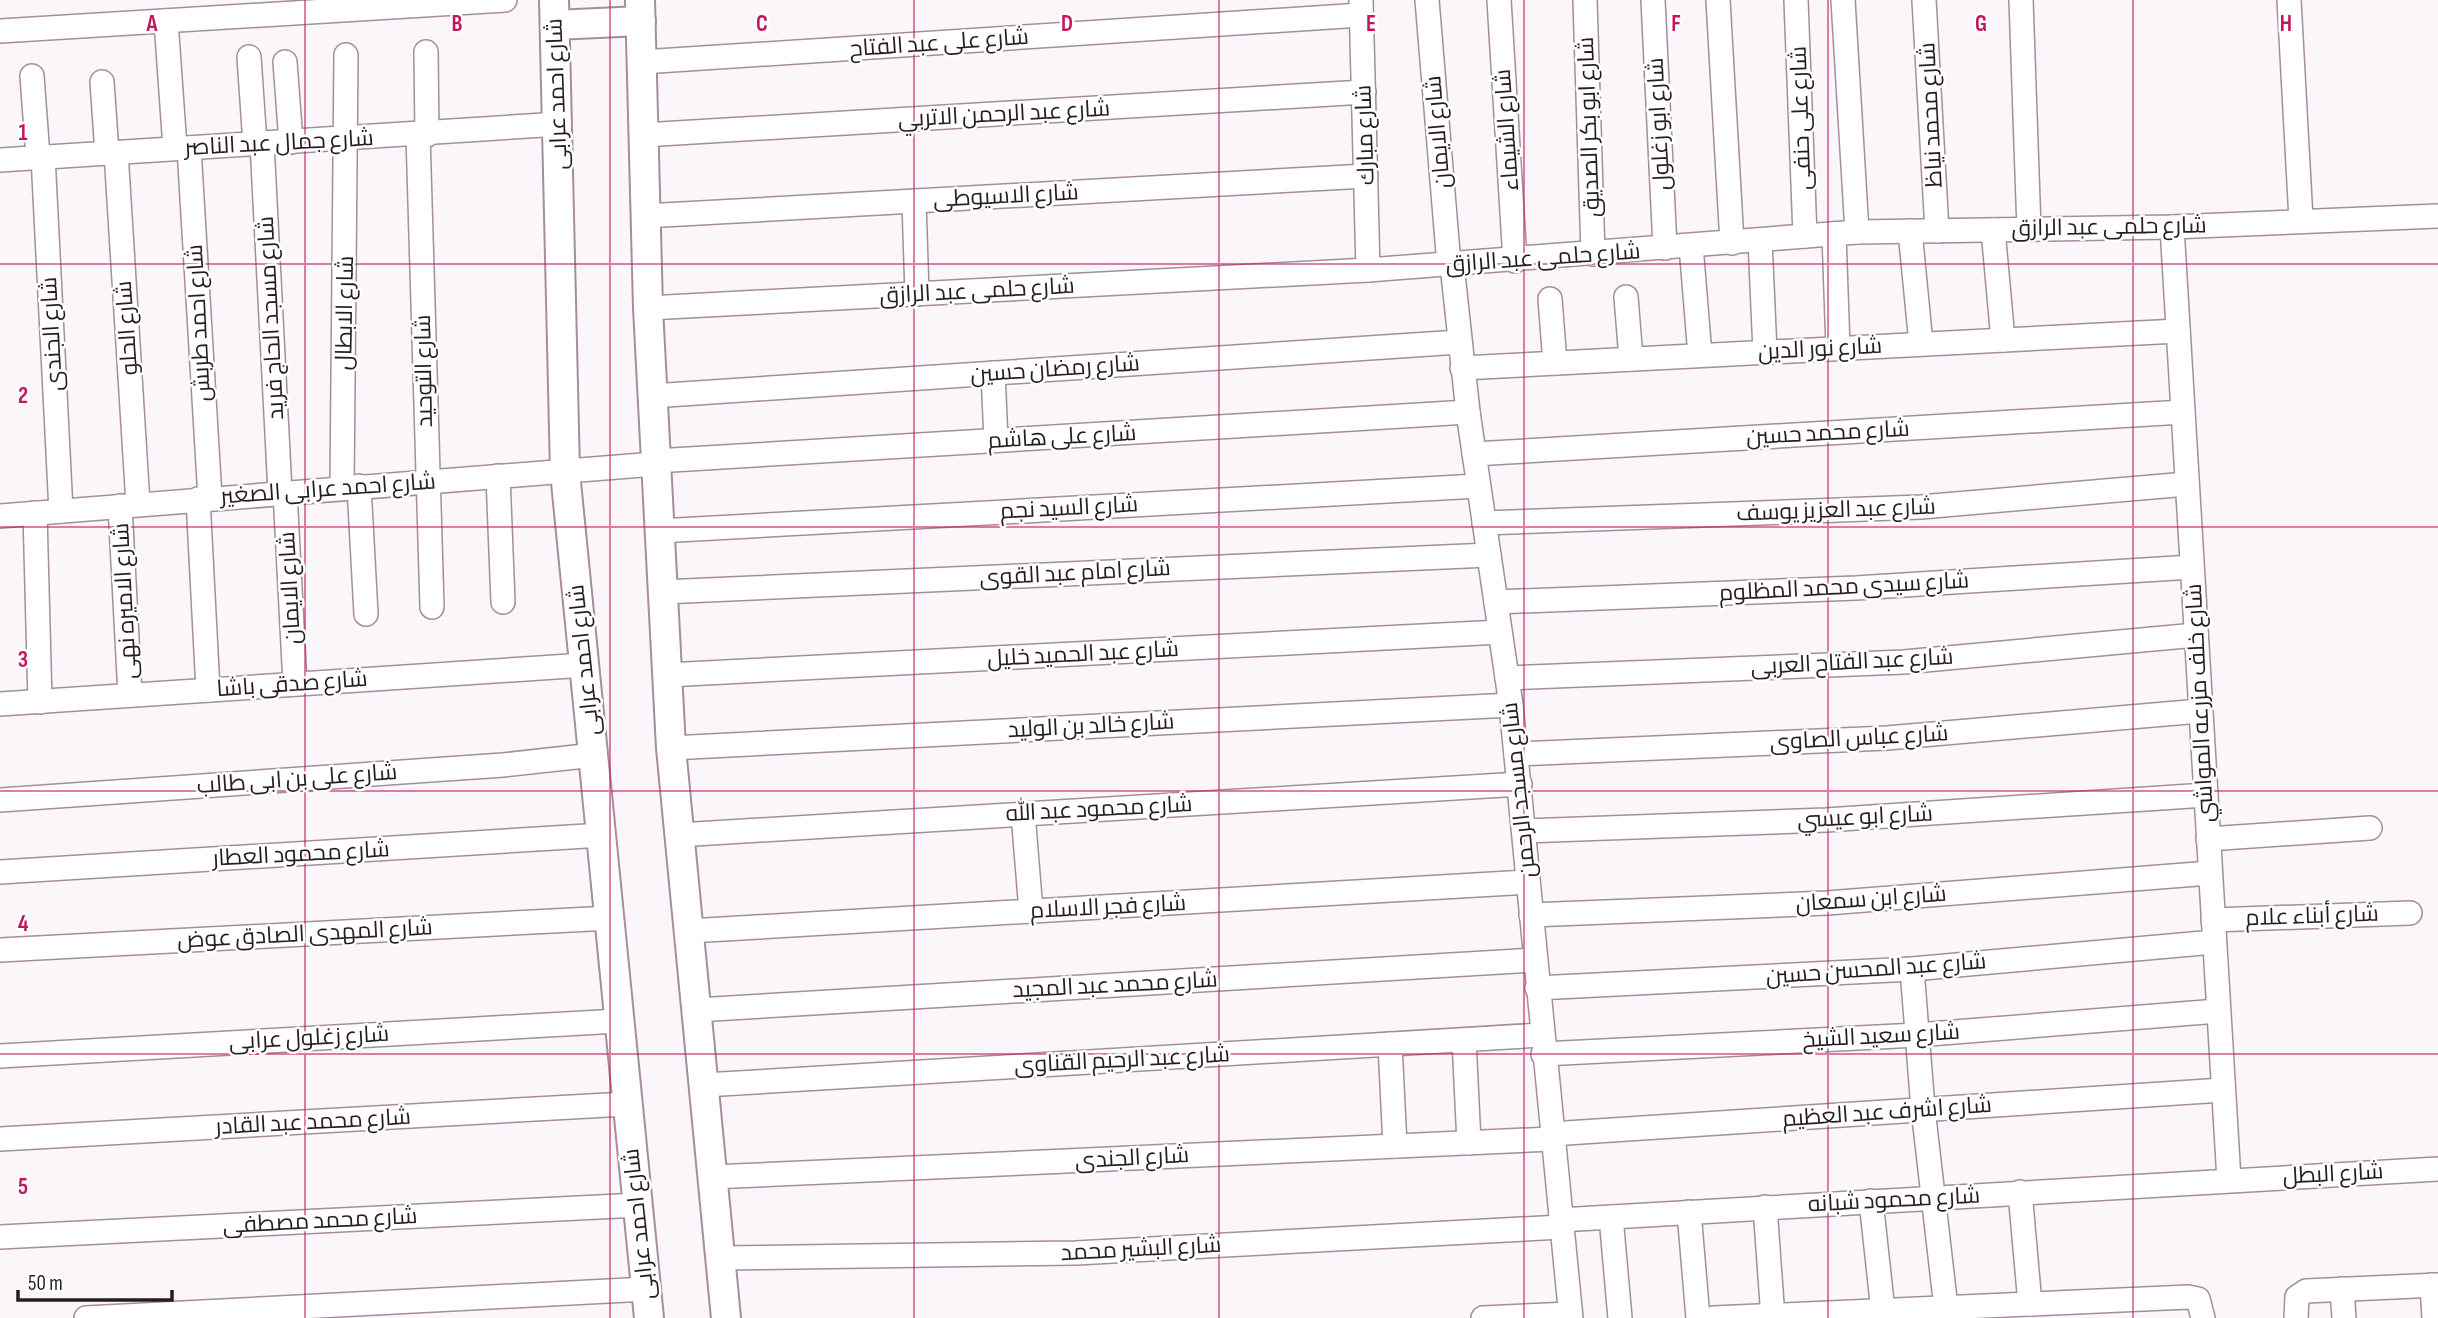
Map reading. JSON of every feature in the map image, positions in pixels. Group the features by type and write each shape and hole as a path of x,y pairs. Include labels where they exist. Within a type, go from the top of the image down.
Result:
{"street":[{"path":"0,31 505,0"},
{"name":"شارع الايمان","path":"1427,0 1450,265"},
{"name":"شارع الشيماء","path":"1499,0 1515,261"},
{"name":"شارع ابو بكر الصديق","path":"1585,0 1593,254"},
{"name":"شارع ابو زغلول","path":"1653,0 1665,248"},
{"path":"1718,0 1732,243"},
{"name":"شارع على حنفى","path":"1796,0 1805,236"},
{"path":"1843,0 1857,232"},
{"name":"شارع محمد نياظ","path":"1924,0 1937,231"},
{"path":"2021,0 2029,230"},
{"path":"2289,0 2301,220"},
{"name":"شارع على عبد الفتاح","path":"642,62 1361,8"},
{"name":"شارع مبارك","path":"1361,8 1368,270"},
{"path":"554,13 641,10 648,308 671,748 726,1318"},
{"name":"شارع احمد عرابى","path":"554,13 559,124 565,472 649,1318"},
{"name":"شارع احمد طربش","path":"166,21 182,148 204,499 208,690"},
{"name":"شارع التوحيد","path":"426,52 423,135 427,481 432,607"},
{"name":"شارع الابطال","path":"346,55 351,487 366,614"},
{"name":"شارع مسجد الحاج فريد","path":"249,57 258,144 282,492"},
{"path":"285,62 291,142"},
{"name":"شارع الجندى","path":"32,76 41,157 61,511"},
{"name":"شارع الحلو","path":"102,82 112,152 129,505"},
{"name":"شارع عبد الرحمن الاتربي","path":"643,135 1364,92"},
{"name":"شارع جمال عبد الناصر","path":"0,160 423,135 559,124"},
{"name":"شارع الاسيوطى","path":"645,216 1366,176"},
{"path":"914,201 917,294"},
{"name":"شارع حلمى عبد الرازق","path":"648,308 1515,261 1857,232 2172,227 2438,216"},
{"name":"شارع خلف مزرعه المواشي","path":"2172,227 2229,1180"},
{"path":"1993,230 2003,340"},
{"path":"1910,231 1921,344"},
{"path":"1834,234 1838,348"},
{"path":"1760,240 1765,352"},
{"path":"1691,246 1700,355"},
{"name":"شارع مسجد الرحمن","path":"1450,265 1478,486 1511,705 1570,1316"},
{"path":"1626,297 1631,359"},
{"path":"1550,299 1555,363"},
{"name":"شارع نور الدين","path":"1462,368 2178,331"},
{"name":"شارع رمضان حسين","path":"652,396 1459,342"},
{"path":"993,373 996,440"},
{"name":"شارع على هاشم","path":"655,462 1468,412"},
{"name":"شارع محمد حسين","path":"1474,454 2183,412"},
{"name":"شارع احمد عرابى الصغير","path":"0,516 565,472 655,462"},
{"path":"498,476 503,602"},
{"name":"شارع عبد العزيز يوسف","path":"1484,523 1921,507 2187,484"},
{"name":"شارع السيد نجم","path":"659,531 1478,486"},
{"name":"شارع الايمان","path":"282,492 295,684"},
{"name":"شارع الاميره نهى","path":"129,505 130,695"},
{"path":"35,513 40,702"},
{"name":"شارع امام عبد القوى","path":"662,592 1489,555"},
{"name":"شارع سيدى محمد المظلوم","path":"1496,602 1856,588 2192,567"},
{"name":"شارع عبد الحميد خليل","path":"667,675 1500,632"},
{"name":"شارع عبد الفتاح العربى","path":"1507,678 1903,662 2196,635"},
{"name":"شارع صدقى باشا","path":"0,704 585,665"},
{"name":"شارع خالد بن الوليد","path":"671,748 1511,705"},
{"name":"شارع عباس الصاوى","path":"1516,754 1887,738 2200,711"},
{"name":"شارع على بن ابى طالب","path":"0,800 503,765 594,755"},
{"name":"شارع محمود عبد الله","path":"679,835 1520,784"},
{"name":"شارع ابو عيسي","path":"1524,831 1826,820 2206,795"},
{"path":"1023,814 1031,911"},
{"path":"2208,839 2370,828"},
{"name":"شارع محمود العطار","path":"0,872 603,835"},
{"name":"شارع ابن سمعان","path":"1531,915 1827,903 2210,873"},
{"name":"شارع فجر الاسلام","path":"689,931 1528,882"},
{"name":"شارع أبناء علام","path":"2214,931 2410,913"},
{"name":"شارع المهدى الصادق عوض","path":"0,950 610,918"},
{"name":"شارع عبد المحسن حسين","path":"1537,988 1912,969 2214,931"},
{"name":"شارع محمد عبد المجيد","path":"696,1010 1535,960"},
{"path":"1912,969 1933,1197 1935,1311"},
{"name":"شارع سعيد الشيخ","path":"1542,1044 1917,1035 2218,1011"},
{"name":"شارع زغلول عرابى","path":"0,1056 618,1021"},
{"path":"1464,1040 1469,1143"},
{"name":"شارع عبد الرحيم القناوى","path":"704,1085 1464,1040 1542,1044"},
{"path":"1391,1044 1395,1146"},
{"name":"شارع اشرف عبد العظيم","path":"1551,1136 2223,1090"},
{"name":"شارع محمد عبد القادر","path":"0,1139 626,1104"},
{"name":"شارع الجندى","path":"712,1177 1469,1143 1551,1136"},
{"name":"شارع البطل","path":"2229,1180 2438,1169"},
{"name":"شارع محمود شبانه","path":"1560,1223 1611,1217 2229,1180"},
{"path":"2020,1192 2022,1309"},
{"path":"1871,1201 1883,1311"},
{"name":"شارع محمد مصطفى","path":"0,1237 639,1205"},
{"path":"1765,1208 1773,1317"},
{"path":"1689,1212 1698,1318"},
{"path":"1611,1217 1620,1318"},
{"name":"شارع البشير محمد","path":"720,1258 1076,1253 1560,1223"},
{"path":"2296,1318 2297,1297 2306,1291 2435,1285 2434,1318"},
{"path":"86,1318 331,1312 647,1289"},
{"path":"2342,1289 2344,1318"},
{"path":"1714,1318 2022,1309 2189,1297 2198,1299 2203,1318"},
{"path":"1483,1318 1570,1316"}]}
